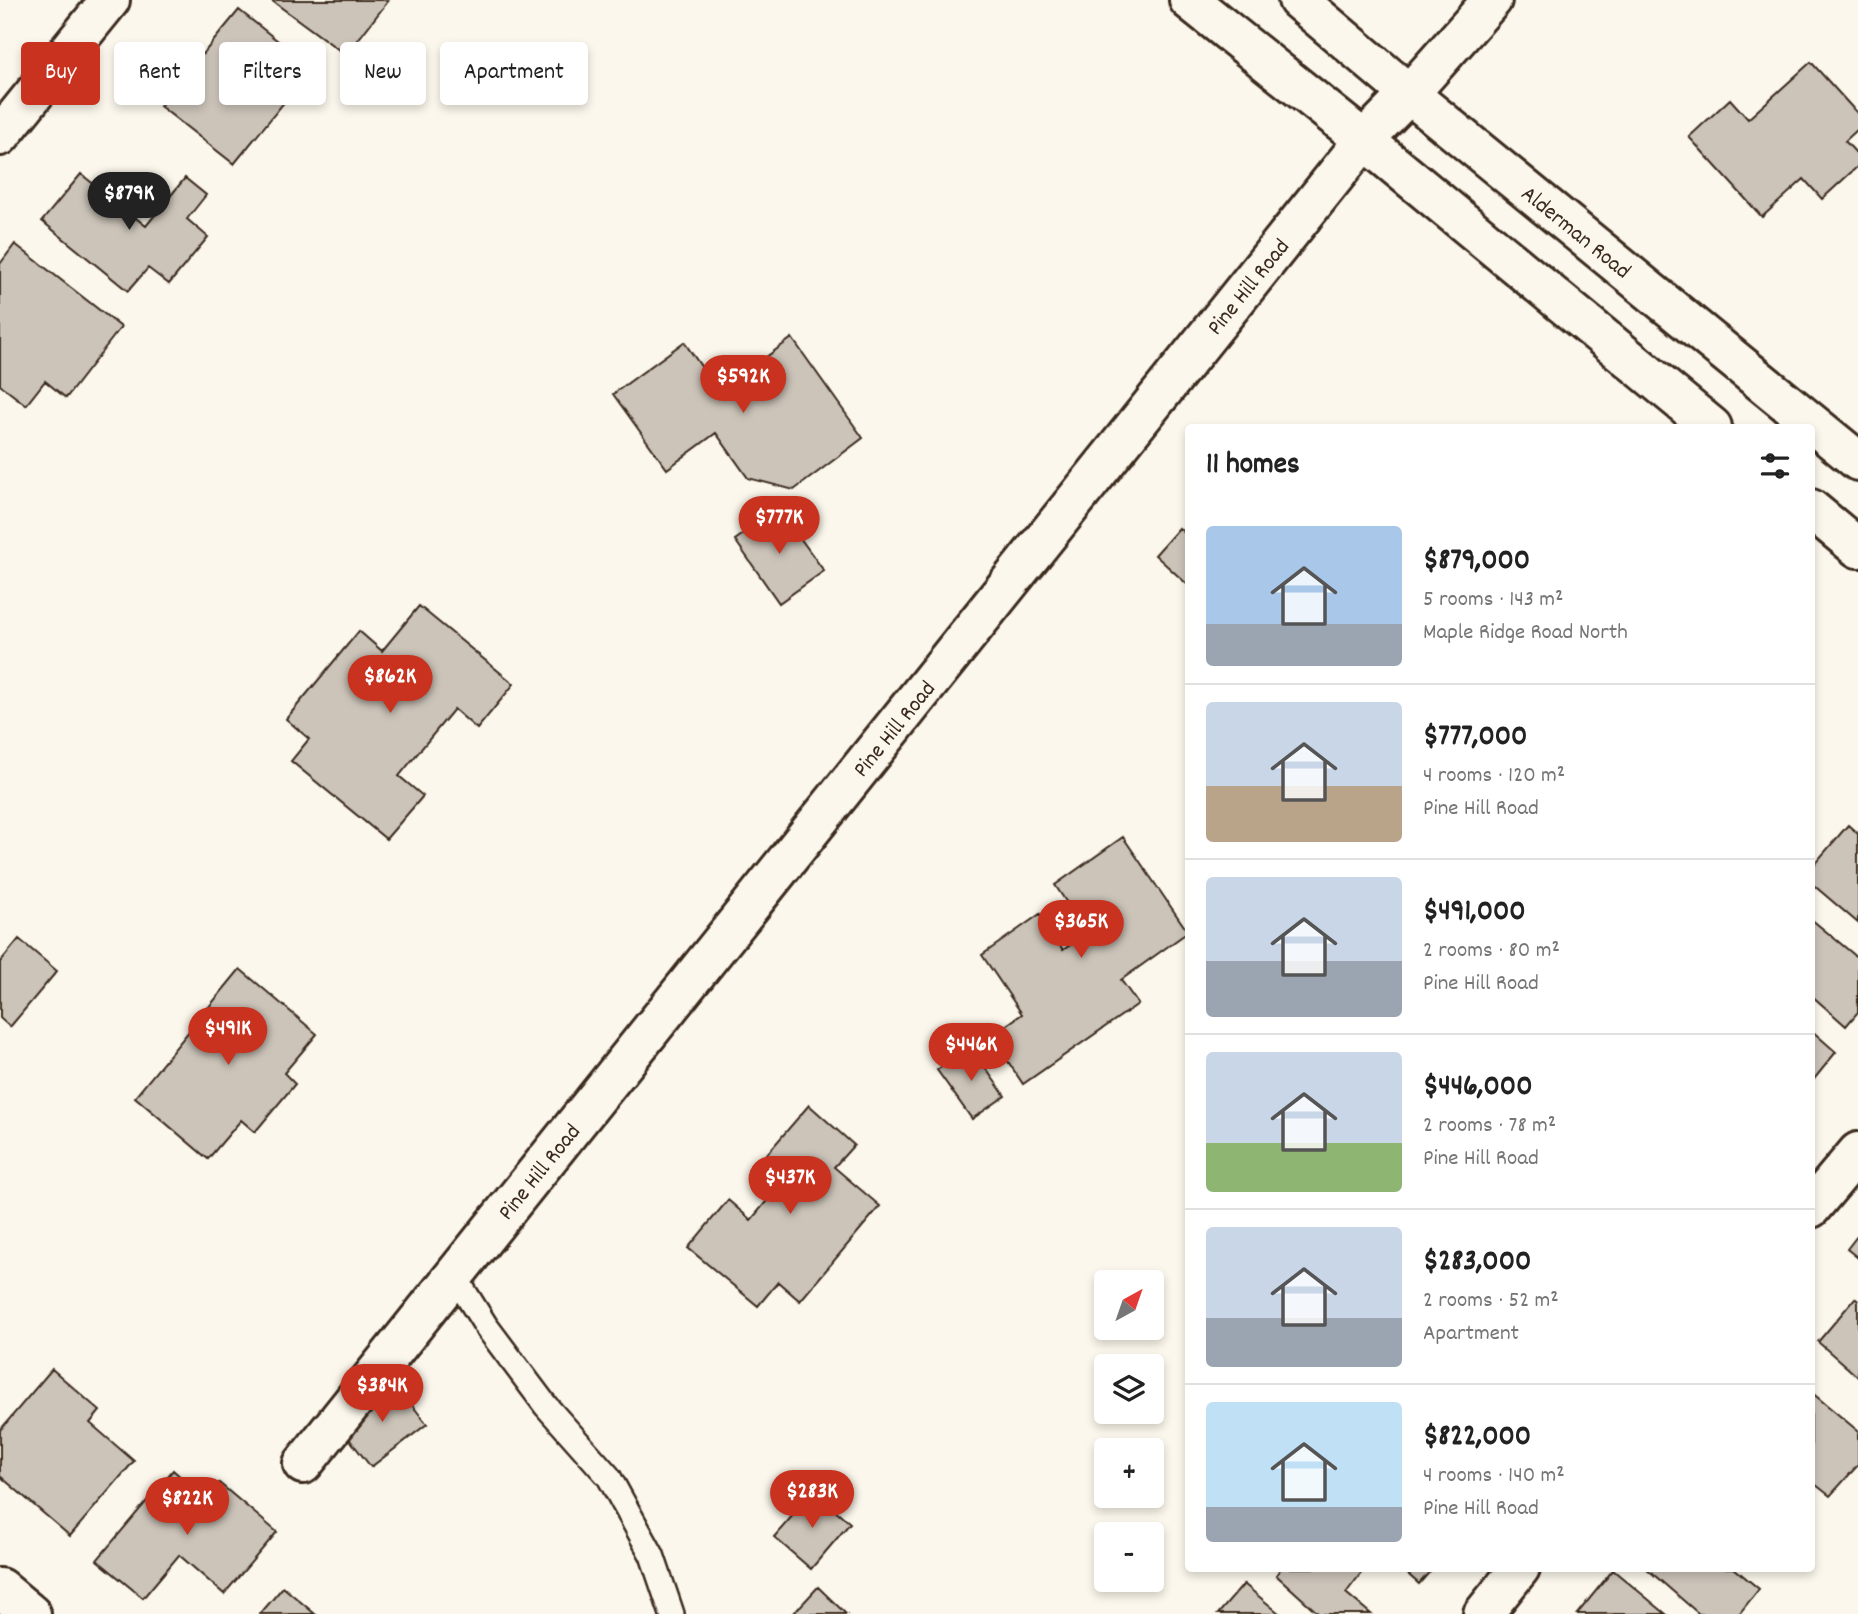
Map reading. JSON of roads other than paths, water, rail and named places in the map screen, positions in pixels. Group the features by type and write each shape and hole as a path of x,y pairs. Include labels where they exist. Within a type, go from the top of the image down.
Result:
{"street":[{"path":"0,136 110,0"},
{"path":"1189,0 1364,140 1708,424"},
{"name":"Alderman Road","path":"1298,0 1813,424"},
{"name":"Pine Hill Road","path":"303,1464 1364,140 1409,94 1492,0"},
{"name":"Alderman Road","path":"1815,426 1858,461"},
{"path":"1815,512 1858,548"},
{"path":"1815,1203 1858,1152"},
{"path":"1483,1614 1517,1572"},
{"path":"0,1588 31,1614"}],"lane":[{"path":"454,1275 486,1326 545,1406 609,1477 652,1555 672,1614"}]}
